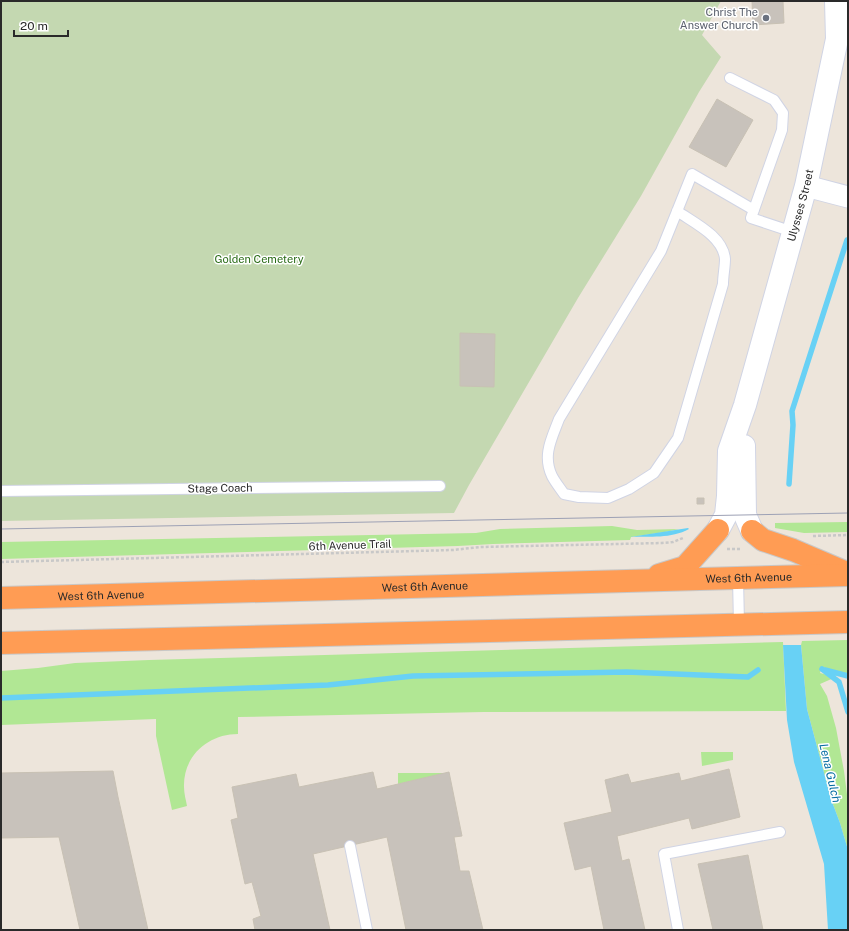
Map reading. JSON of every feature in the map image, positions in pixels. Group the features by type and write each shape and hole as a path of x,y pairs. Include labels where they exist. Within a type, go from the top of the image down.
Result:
{"highway":[{"path":"636,582 685,566 721,539"},
{"path":"749,540 763,540 793,550 848,574"},
{"name":"West 6th Avenue","path":"1,598 636,582 848,574"},
{"path":"1,643 848,622"}],"street":[{"name":"Ulysses Street","path":"721,539 728,496 730,451 745,405 806,186 837,39 836,1"},
{"path":"806,186 848,197"},
{"name":"Ulysses Street","path":"745,405 745,515 749,540"}],"lane":[{"path":"730,78 774,100 783,113 782,130 751,218 793,232"},
{"path":"677,212 706,231 719,243 725,258 723,284 678,438 654,473 629,489 608,498 579,497 564,494 552,476 549,465 548,447 559,419 661,251 692,174 754,210"},
{"name":"Stage Coach","path":"1,491 440,486"},
{"path":"738,578 739,624"},
{"path":"678,930 664,854 780,832"},
{"path":"350,846 367,930"}],"path":[{"name":"6th Avenue Trail","path":"1,562 453,550 480,547 662,543 673,542 685,537"},
{"path":"721,539 749,540"}],"green space":[{"name":"Golden Cemetery","path":"1,1 721,1 702,35 721,57 699,92 641,196 578,298 454,513 1,521"},
{"path":"848,522 848,532 804,533 775,528 775,523"},
{"path":"612,526 637,530 679,529 631,537 630,540 1,559 1,542 476,533 500,529"},
{"path":"848,640 848,673 822,667 820,673 836,677 820,684 827,696 836,728 844,771 848,802 848,850 831,799 807,709 801,645 802,641"},
{"path":"783,642 786,711 484,712 238,717 238,734 227,735 207,743 199,749 193,757 185,776 184,790 187,806 172,810 156,736 156,719 1,725 1,671 75,663"},
{"path":"701,752 733,752 733,760 702,766"},
{"path":"398,773 447,773 398,784"}],"water":[{"path":"689,529 682,532 668,536 630,537"},
{"path":"783,645 801,645 807,709 831,799 848,850 848,930 828,930 824,864 794,762 787,720"}],"building":[{"path":"752,1 783,1 784,23 753,25"},
{"path":"717,99 753,120 726,167 689,147"},
{"path":"460,333 495,334 494,387 460,386"},
{"path":"697,498 704,498 704,504 697,504"},
{"path":"729,769 740,817 692,829 689,818 617,836 622,861 629,859 645,930 604,930 591,866 575,870 564,823 612,812 605,780 628,774 631,783 679,773 681,781"},
{"path":"113,771 148,930 80,930 59,837 1,838 1,773"},
{"path":"373,772 377,789 449,772 462,836 454,837 460,871 469,871 483,930 406,930 387,837 313,854 330,930 255,930 253,919 261,916 252,882 245,884 231,820 238,818 232,787 296,774 299,787"},
{"path":"748,855 763,930 713,930 698,864"}],"waterway":[{"path":"789,484 793,425 792,411 847,240"},
{"path":"822,669 839,682 848,712"},
{"path":"1,698 328,685 413,676 627,672 748,677 758,670"},
{"path":"825,670 848,676"}],"tram line":[{"path":"1,529 848,513"}],"place":[{"name":"Christ The Answer Church","path":"766,18"}],"water label":[{"name":"Lena Gulch","path":"830,773"}]}
